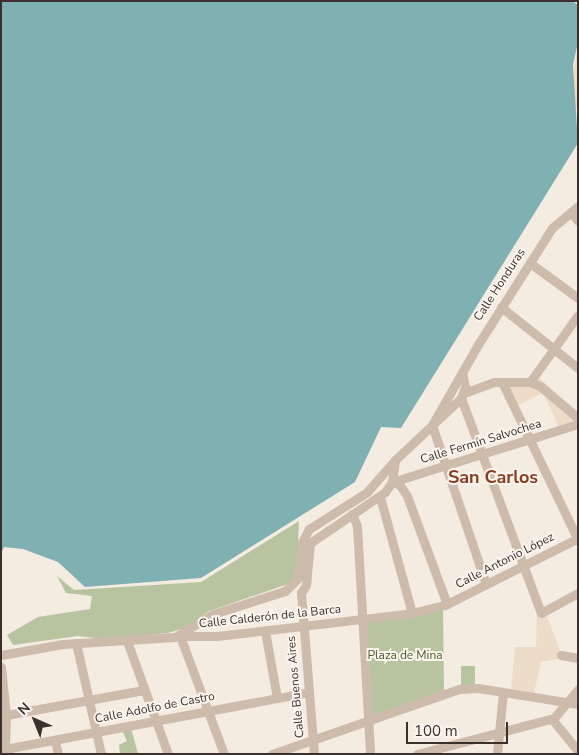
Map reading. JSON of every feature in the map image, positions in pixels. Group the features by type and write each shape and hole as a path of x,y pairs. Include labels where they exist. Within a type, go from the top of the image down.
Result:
{"street":[{"name":"Calle Honduras","path":"436,419 462,372 552,228 574,214"},
{"path":"530,262 578,298"},
{"path":"501,308 578,368"},
{"path":"530,382 578,315"},
{"path":"462,372 462,396 541,612 578,593"},
{"path":"502,382 577,539"},
{"path":"299,584 302,542 309,528 367,492 394,460 462,396 484,384 530,382 540,386 578,418"},
{"path":"436,419 432,429 486,584"},
{"name":"Calle Fermín Salvochea","path":"392,482 529,441 578,424"},
{"path":"224,754 180,636 220,611 279,594 299,584 310,544 380,497 392,482 394,460"},
{"path":"363,619 412,613 445,604 407,496 399,484 392,482"},
{"path":"380,497 412,613"},
{"path":"352,514 357,526 370,754"},
{"name":"Calle Antonio López","path":"445,604 577,539"},
{"name":"Calle Buenos Aires","path":"299,584 314,754"},
{"name":"Calle Calderón de la Barca","path":"1,655 76,644 180,636 192,638 363,619"},
{"path":"265,631 277,698"},
{"path":"127,641 168,754"},
{"path":"76,644 100,754"},
{"path":"560,655 578,658"},
{"path":"1,666 5,717 5,752"},
{"path":"272,754 368,723 459,689 507,692 578,704"},
{"path":"417,754 552,718 578,689"},
{"path":"5,717 144,690"},
{"name":"Calle Adolfo de Castro","path":"5,752 55,740 309,692"},
{"path":"497,754 498,732 507,692"},
{"path":"552,718 578,751"},
{"path":"55,740 58,754"}],"green space":[{"path":"299,521 297,571 291,583 209,611 185,628 168,633 105,639 78,636 13,645 7,635 38,617 90,609 92,596 66,593 57,576 74,590 201,582"},
{"name":"Plaza de Mina","path":"443,605 444,692 368,723 363,619"},
{"path":"461,666 475,666 475,684 461,686"},
{"path":"131,728 138,754 120,754 119,745 127,741 122,730"}],"sand":[{"path":"578,42 578,110 573,100 572,85"}],"shaded area":[{"path":"538,377 578,412 578,419 560,429 543,393 516,406 505,385"},
{"path":"537,614 546,614 563,658 541,662 533,697 511,690 515,647 536,647"}],"water":[{"path":"1,1 572,1 578,5 578,42 573,65 578,143 401,428 381,427 355,482 201,578 85,587 58,562 23,549 4,547 1,554"}],"district":[{"name":"San Carlos","path":"493,477"}]}
